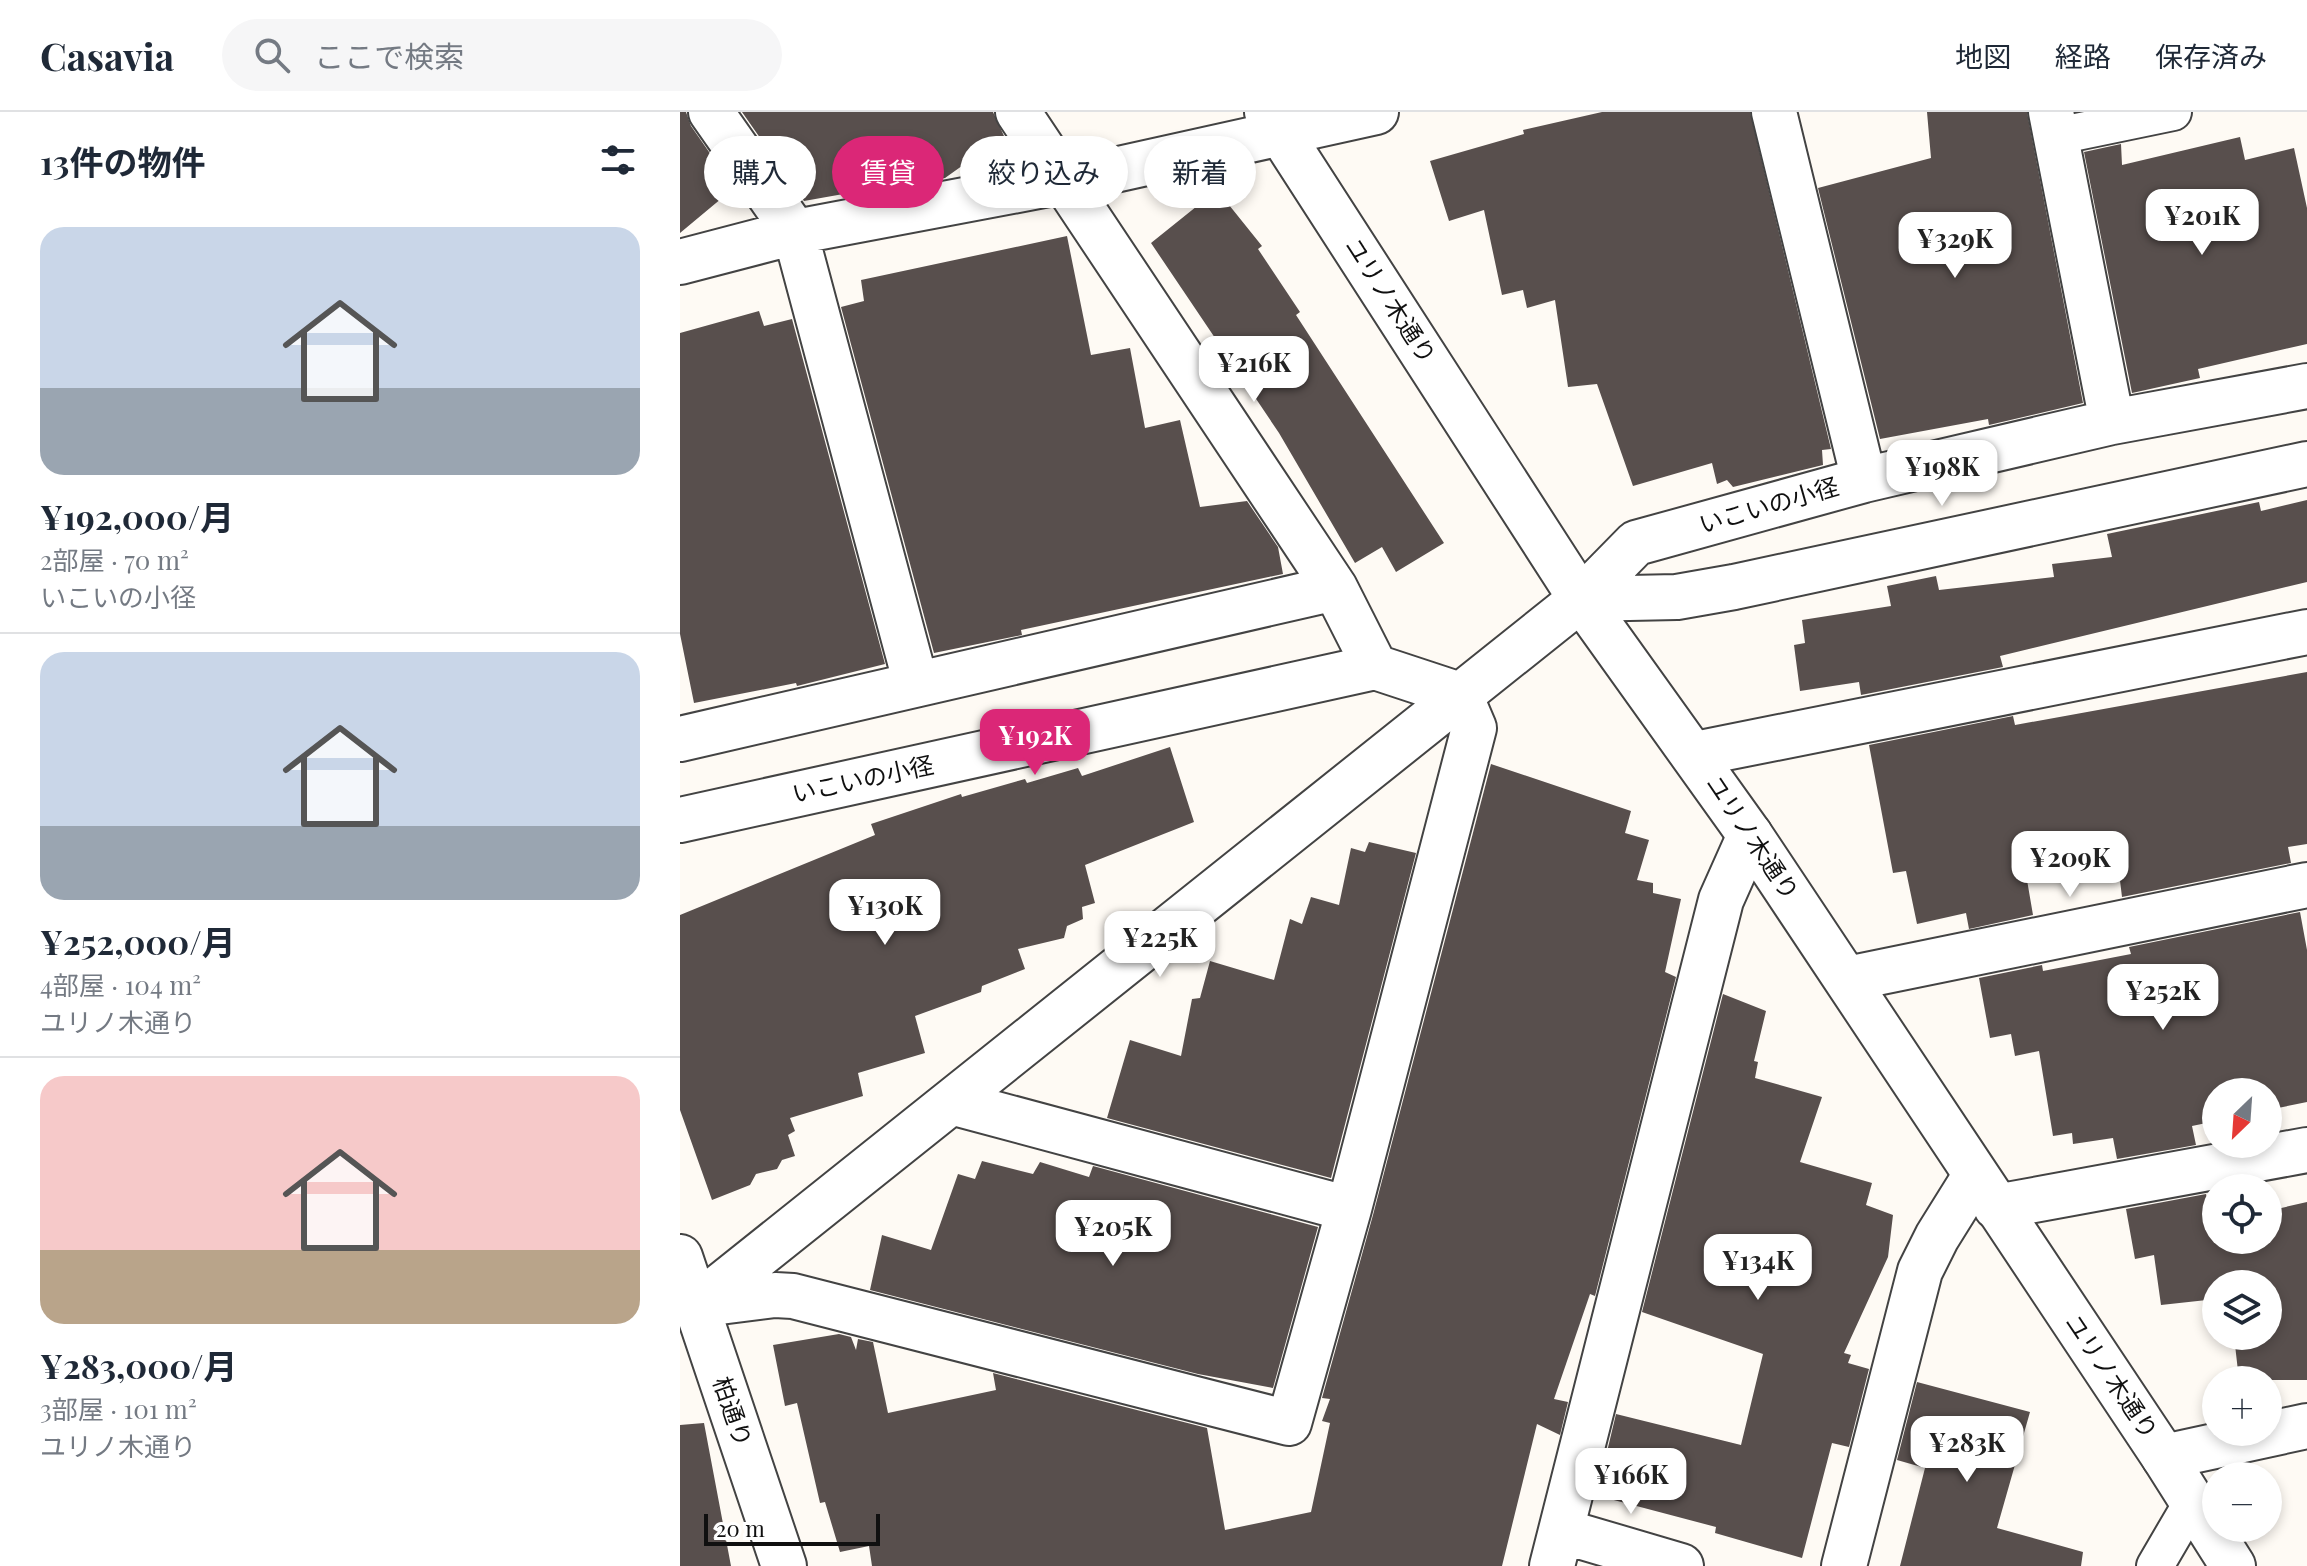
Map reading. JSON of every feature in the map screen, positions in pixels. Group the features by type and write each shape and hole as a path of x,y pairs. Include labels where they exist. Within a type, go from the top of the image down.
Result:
{"street":[{"path":"711,112 795,232 916,684"},
{"path":"1018,112 1034,136"},
{"path":"1128,164 1275,123 1376,112"},
{"path":"1774,112 1864,480"},
{"name":"ユリノ木通り","path":"1275,123 1581,599 1695,754 1750,835 2164,1457 2233,1566"},
{"path":"2054,124 2112,422"},
{"path":"680,262 795,232 960,201"},
{"path":"688,1311 775,1295 793,1296 1289,1423 1349,1209 1474,728 1460,695 1375,667 1335,588 1083,208"},
{"name":"いこいの小径","path":"688,1311 1581,599 1636,543 1864,480 2112,422 2307,386"},
{"path":"1581,599 1677,597 1734,587 2307,464"},
{"path":"680,739 1335,588"},
{"path":"1695,754 2307,632"},
{"name":"いこいの小径","path":"680,820 1375,667"},
{"path":"1681,1566 1557,1548 1721,900 1750,835"},
{"path":"1847,979 2307,885"},
{"path":"951,1102 1349,1209"},
{"path":"1844,1566 1920,1271 1937,1237 1986,1191 2307,1150"},
{"name":"柏通り","path":"680,1257 688,1311 784,1566"},
{"path":"2164,1457 2307,1426"}],"lane":[{"path":"2054,124 2173,112"},
{"path":"2155,1566 2193,1501"}],"building":[{"path":"680,112 686,112 704,145 704,208 710,208 680,233"},
{"path":"742,112 993,112 1004,136 960,136 960,167 944,178 944,136 832,136 832,196 816,199 816,136 759,136"},
{"path":"1602,112 1750,112 1831,449 1822,450 1823,465 1733,487 1727,480 1717,484 1712,463 1633,486 1597,384 1568,387 1555,300 1527,308 1523,290 1502,295 1484,210 1449,221 1430,161 1524,134 1523,130"},
{"path":"1927,112 2027,112 2083,403 1989,425 1988,419 1880,439 1818,188 1931,158"},
{"path":"2240,137 2245,160 2294,148 2307,208 2307,344 2198,369 2200,378 2132,393 2084,152 2121,144 2122,165"},
{"path":"1195,208 1231,208 1262,246 1258,249 1300,312 1296,315 1444,543 1396,572 1382,547 1355,563 1279,433 1151,243"},
{"path":"1067,236 1091,355 1130,348 1145,428 1180,420 1200,507 1247,501 1278,547 1283,574 1021,630 1022,635 934,653 841,307 864,301 861,280"},
{"path":"759,311 764,326 792,319 885,664 797,686 796,683 694,703 680,634 680,333"},
{"path":"2307,500 2307,582 2000,656 2003,667 1861,695 1859,682 1800,691 1794,645 1805,643 1802,620 1891,606 1887,586 1936,576 1939,590 2054,577 2052,564 2112,557 2107,534 2259,502 2261,511"},
{"path":"2307,672 2307,844 2288,847 2291,863 2122,897 2118,864 2027,880 2033,915 1969,929 1966,913 1917,924 1906,871 1893,873 1869,745 2013,716 2015,725"},
{"path":"1170,747 1194,822 1085,865 1095,903 1082,907 1083,919 1067,926 1064,938 1018,949 1025,969 982,986 981,992 915,1016 925,1053 858,1073 863,1096 790,1118 795,1131 788,1135 795,1156 782,1160 777,1169 756,1174 750,1185 712,1200 680,1110 680,915 875,835 871,824 961,794 962,797 1025,779 1027,783 1078,768 1082,776"},
{"path":"1491,764 1631,811 1625,833 1649,840 1637,880 1653,883 1653,893 1681,899 1665,972 1676,977 1595,1296 1590,1294 1554,1399 1568,1402 1560,1435 1537,1424 1502,1566 872,1566 869,1546 840,1552 825,1502 820,1503 797,1403 785,1406 773,1345 839,1334 851,1337 856,1350 858,1339 873,1342 888,1413 996,1390 993,1373 1207,1428 1225,1530 1311,1512 1330,1423 1322,1421 1330,1399 1322,1398"},
{"path":"1369,842 1416,853 1331,1178 1107,1118 1130,1040 1181,1056 1192,999 1200,998 1210,961 1274,980 1290,919 1302,924 1311,897 1339,905 1351,848 1365,852"},
{"path":"2300,912 2307,950 2307,1102 2282,1107 2282,1078 2202,1078 2202,1124 2192,1126 2196,1145 2117,1159 2113,1138 2073,1144 2072,1133 2053,1136 2039,1051 2015,1056 2011,1034 1990,1038 1979,978 2042,965 2043,971 2131,954 2129,947"},
{"path":"1723,994 1766,1011 1754,1061 1758,1062 1755,1078 1822,1097 1800,1162 1872,1183 1866,1205 1893,1215 1888,1257 1844,1353 1851,1355 1848,1363 1869,1369 1849,1447 1832,1443 1802,1558 1715,1533 1716,1527 1610,1499 1621,1463 1606,1456 1616,1414 1741,1445 1763,1354 1642,1312"},
{"path":"982,1161 1033,1174 1040,1162 1089,1177 1093,1166 1318,1227 1273,1388 1198,1374 870,1290 882,1235 931,1250 958,1174 975,1179"},
{"path":"2202,1195 2202,1254 2282,1254 2282,1208 2307,1202 2307,1380 2282,1380 2282,1366 2237,1366 2236,1350 2282,1350 2282,1270 2202,1270 2202,1301 2161,1305 2154,1255 2135,1259 2126,1209"},
{"path":"1917,1382 2030,1412 1997,1528 2083,1552 2081,1566 1900,1566 1925,1468 1897,1460"},
{"path":"704,1423 731,1566 680,1566 680,1425"}]}
